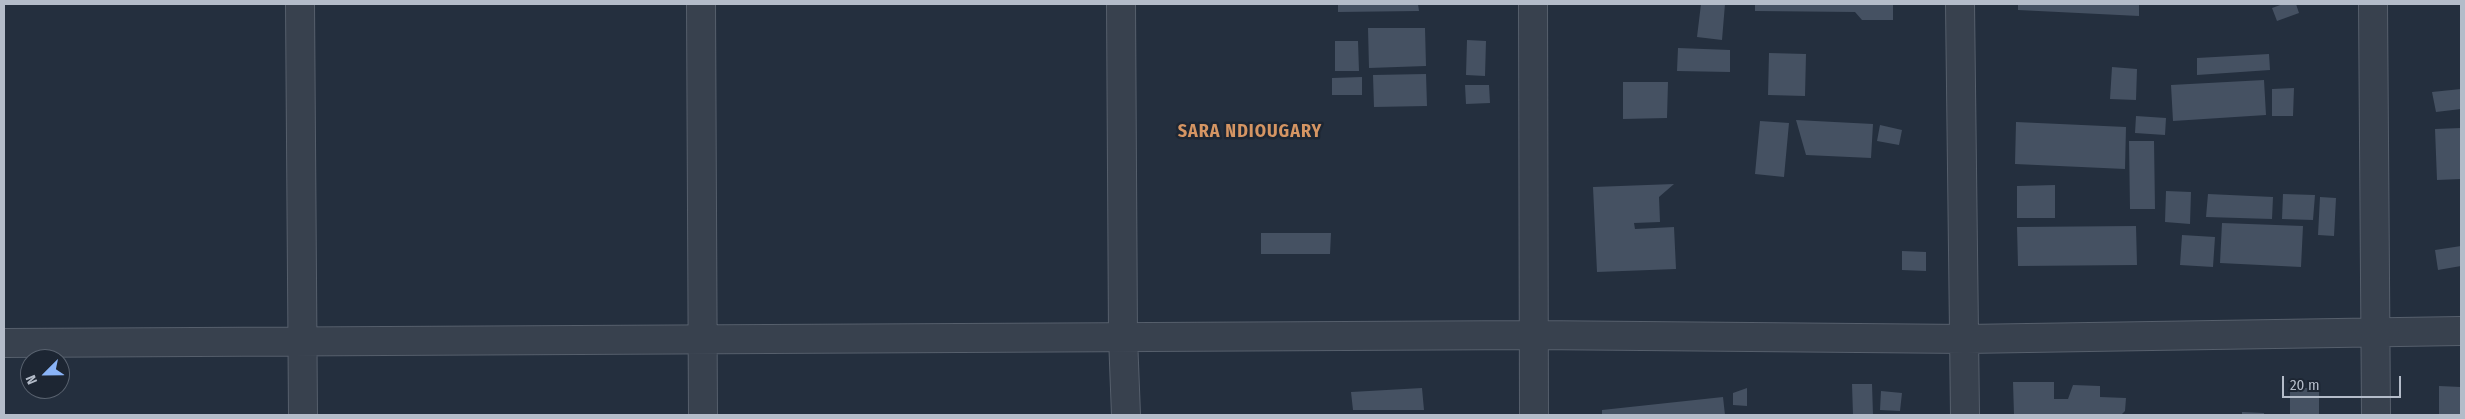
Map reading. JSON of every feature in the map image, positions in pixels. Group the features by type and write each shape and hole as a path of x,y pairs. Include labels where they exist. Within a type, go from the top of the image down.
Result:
{"street":[{"path":"300,4 303,415"},
{"path":"701,4 702,415"},
{"path":"1121,4 1123,337 1126,415"},
{"path":"1532,4 1534,415"},
{"path":"1960,4 1966,339 1965,415"},
{"path":"2373,4 2376,415"},
{"path":"4,343 1534,335 1966,339 2461,330"}],"building":[{"path":"1338,4 1418,4 1419,11 1338,12"},
{"path":"1701,4 1725,4 1722,40 1697,37"},
{"path":"1755,4 1893,4 1893,20 1862,20 1855,12 1755,11"},
{"path":"2018,4 2139,4 2139,16 2018,10"},
{"path":"2283,4 2296,4 2299,13 2277,21 2272,8"},
{"path":"1368,28 1425,28 1426,66 1369,68"},
{"path":"1467,40 1486,41 1485,76 1466,75"},
{"path":"1335,41 1358,41 1359,71 1335,71"},
{"path":"1678,48 1730,50 1730,72 1677,71"},
{"path":"1769,53 1806,54 1805,96 1768,95"},
{"path":"2269,54 2270,70 2197,75 2197,58"},
{"path":"2112,67 2137,69 2136,100 2110,99"},
{"path":"1426,74 1427,106 1374,107 1373,75"},
{"path":"1362,77 1362,95 1332,95 1332,78"},
{"path":"2264,80 2266,115 2173,121 2171,85"},
{"path":"1623,82 1668,82 1667,118 1623,119"},
{"path":"1465,85 1489,85 1490,103 1466,104"},
{"path":"2294,88 2293,116 2272,116 2272,89"},
{"path":"2461,89 2461,109 2436,112 2432,92"},
{"path":"2136,116 2166,118 2165,135 2135,133"},
{"path":"1796,120 1873,124 1871,158 1806,155"},
{"path":"1760,121 1789,123 1784,177 1755,174"},
{"path":"2016,122 2126,127 2125,169 2015,164"},
{"path":"1880,125 1902,130 1899,145 1877,141"},
{"path":"2461,128 2461,179 2437,180 2435,129"},
{"path":"2129,141 2154,141 2155,209 2130,209"},
{"path":"1674,184 1659,197 1660,222 1634,223 1635,229 1674,227 1676,269 1597,272 1593,187"},
{"path":"2055,185 2055,218 2017,218 2017,186"},
{"path":"2166,191 2191,192 2190,224 2165,222"},
{"path":"2208,194 2273,197 2272,219 2206,217"},
{"path":"2283,194 2315,195 2313,220 2282,219"},
{"path":"2320,197 2336,198 2334,236 2318,235"},
{"path":"2222,223 2303,226 2301,267 2220,263"},
{"path":"2136,226 2137,265 2018,266 2017,227"},
{"path":"1261,233 1331,233 1330,254 1261,254"},
{"path":"2182,235 2215,237 2213,267 2180,265"},
{"path":"2461,246 2461,266 2438,270 2435,250"},
{"path":"1902,251 1926,252 1926,271 1902,270"},
{"path":"2013,382 2054,382 2054,399 2068,399 2073,385 2100,386 2100,397 2126,398 2125,411 2121,415 2014,415"},
{"path":"1852,384 1872,384 1873,415 1853,415"},
{"path":"2439,386 2461,387 2461,415 2439,415"},
{"path":"1422,388 1424,410 1353,410 1351,392"},
{"path":"1747,388 1747,406 1733,405 1733,393"},
{"path":"2290,388 2319,388 2319,415 2290,415"},
{"path":"1881,391 1902,393 1900,411 1880,410"},
{"path":"1723,397 1725,415 1602,415 1602,410"},
{"path":"2242,412 2264,413 2264,415 2242,415"}],"district":[{"name":"SARA NDIOUGARY","path":"1250,132"}]}
